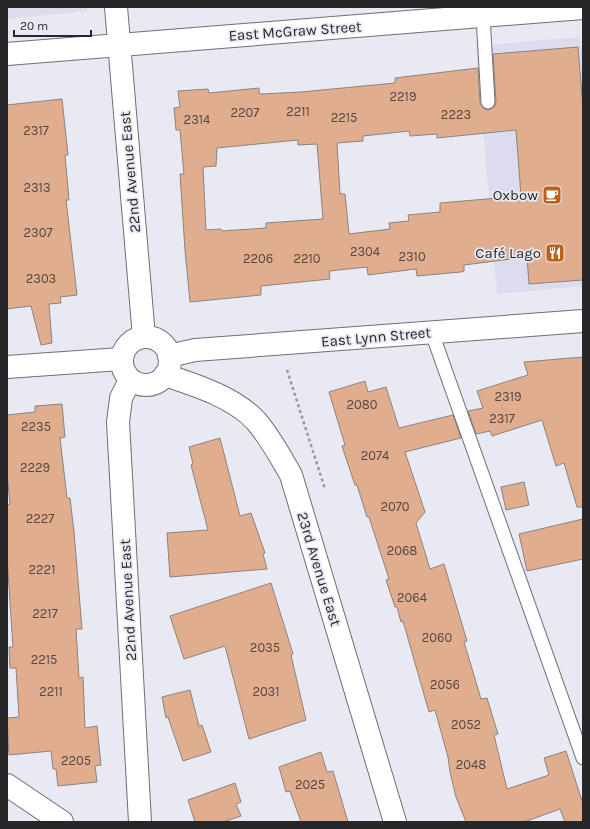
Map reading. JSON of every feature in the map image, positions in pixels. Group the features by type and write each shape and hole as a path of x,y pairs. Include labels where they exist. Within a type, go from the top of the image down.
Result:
{"street":[{"name":"22nd Avenue East","path":"116,7 144,337"},
{"name":"East McGraw Street","path":"7,54 583,8"},
{"name":"East Lynn Street","path":"167,366 195,350 432,333 583,320"},
{"path":"144,337 158,340 164,346 167,366 159,382 152,385 136,384 130,380 125,374 121,359 128,345 134,340 144,337"},
{"path":"7,367 121,359"},
{"name":"23rd Avenue East","path":"167,366 225,398 254,419 274,444 291,475 395,822"},
{"name":"22nd Avenue East","path":"130,380 121,398 118,422 140,822"},
{"path":"7,786 62,822"}],"lane":[{"path":"483,16 488,102"},
{"path":"432,333 583,758"}],"path":[{"path":"287,370 325,489"}],"shaded area":[{"path":"7,7 87,7 87,11 7,19"},
{"path":"580,37 580,45 583,45 583,286 497,294 476,46"}],"building":[{"path":"578,47 583,108 583,280 529,284 527,257 464,265 464,271 461,272 417,276 416,269 368,275 367,267 329,271 330,279 261,286 261,295 190,302 180,174 184,174 180,130 176,130 174,108 180,107 178,91 208,89 209,93 259,88 259,93 262,94 301,92 395,83 395,78 478,68 480,103 484,109 489,110 495,106 496,102 493,54","holes":["516,130 521,196 440,203 440,212 408,215 409,221 389,223 390,229 349,234 345,194 340,194 337,143 363,141 363,136 409,131 410,136 437,134 437,138","298,140 298,145 317,144 323,219 266,223 266,228 222,231 221,229 206,230 203,167 216,166 217,148"]},
{"path":"62,99 68,155 65,155 69,200 66,200 77,295 60,297 61,303 49,304 52,343 41,345 31,306 7,309 7,105"},
{"path":"583,357 583,507 577,507 564,463 556,466 542,420 492,436 490,431 476,434 468,411 483,408 477,391 528,375 524,362"},
{"path":"365,381 368,392 386,387 399,428 453,415 461,438 405,452 425,512 416,523 430,569 444,564 467,641 464,642 481,699 487,698 498,734 494,735 507,789 549,775 544,758 566,751 583,804 583,822 565,822 560,809 524,822 466,822 456,797 448,757 435,710 429,712 403,621 401,622 397,607 395,607 386,580 389,579 369,517 367,517 342,446 345,445 329,392"},
{"path":"62,404 65,437 60,438 67,498 70,498 74,532 82,629 76,629 79,678 83,677 85,728 97,726 101,765 95,766 97,782 58,786 56,769 53,769 51,751 9,755 7,718 19,717 16,668 10,668 9,647 13,647 7,556 7,505 10,504 7,474 7,415 35,412 35,406"},
{"path":"220,438 240,516 251,513 265,553 263,554 267,569 170,577 167,533 208,530 191,465 193,464 189,447"},
{"path":"524,482 529,505 506,510 501,487"},
{"path":"583,519 583,559 527,571 519,534"},
{"path":"271,583 293,654 291,655 306,720 249,739 225,646 184,659 170,616"},
{"path":"190,690 199,726 202,725 211,752 183,761 168,717 166,718 162,697"},
{"path":"321,752 327,772 333,771 348,822 301,822 290,791 286,792 279,767"},
{"path":"235,783 241,802 236,804 241,816 223,822 195,822 188,800"}],"place":[{"name":"Oxbow","path":"552,195"},
{"name":"Café Lago","path":"555,253"}]}
